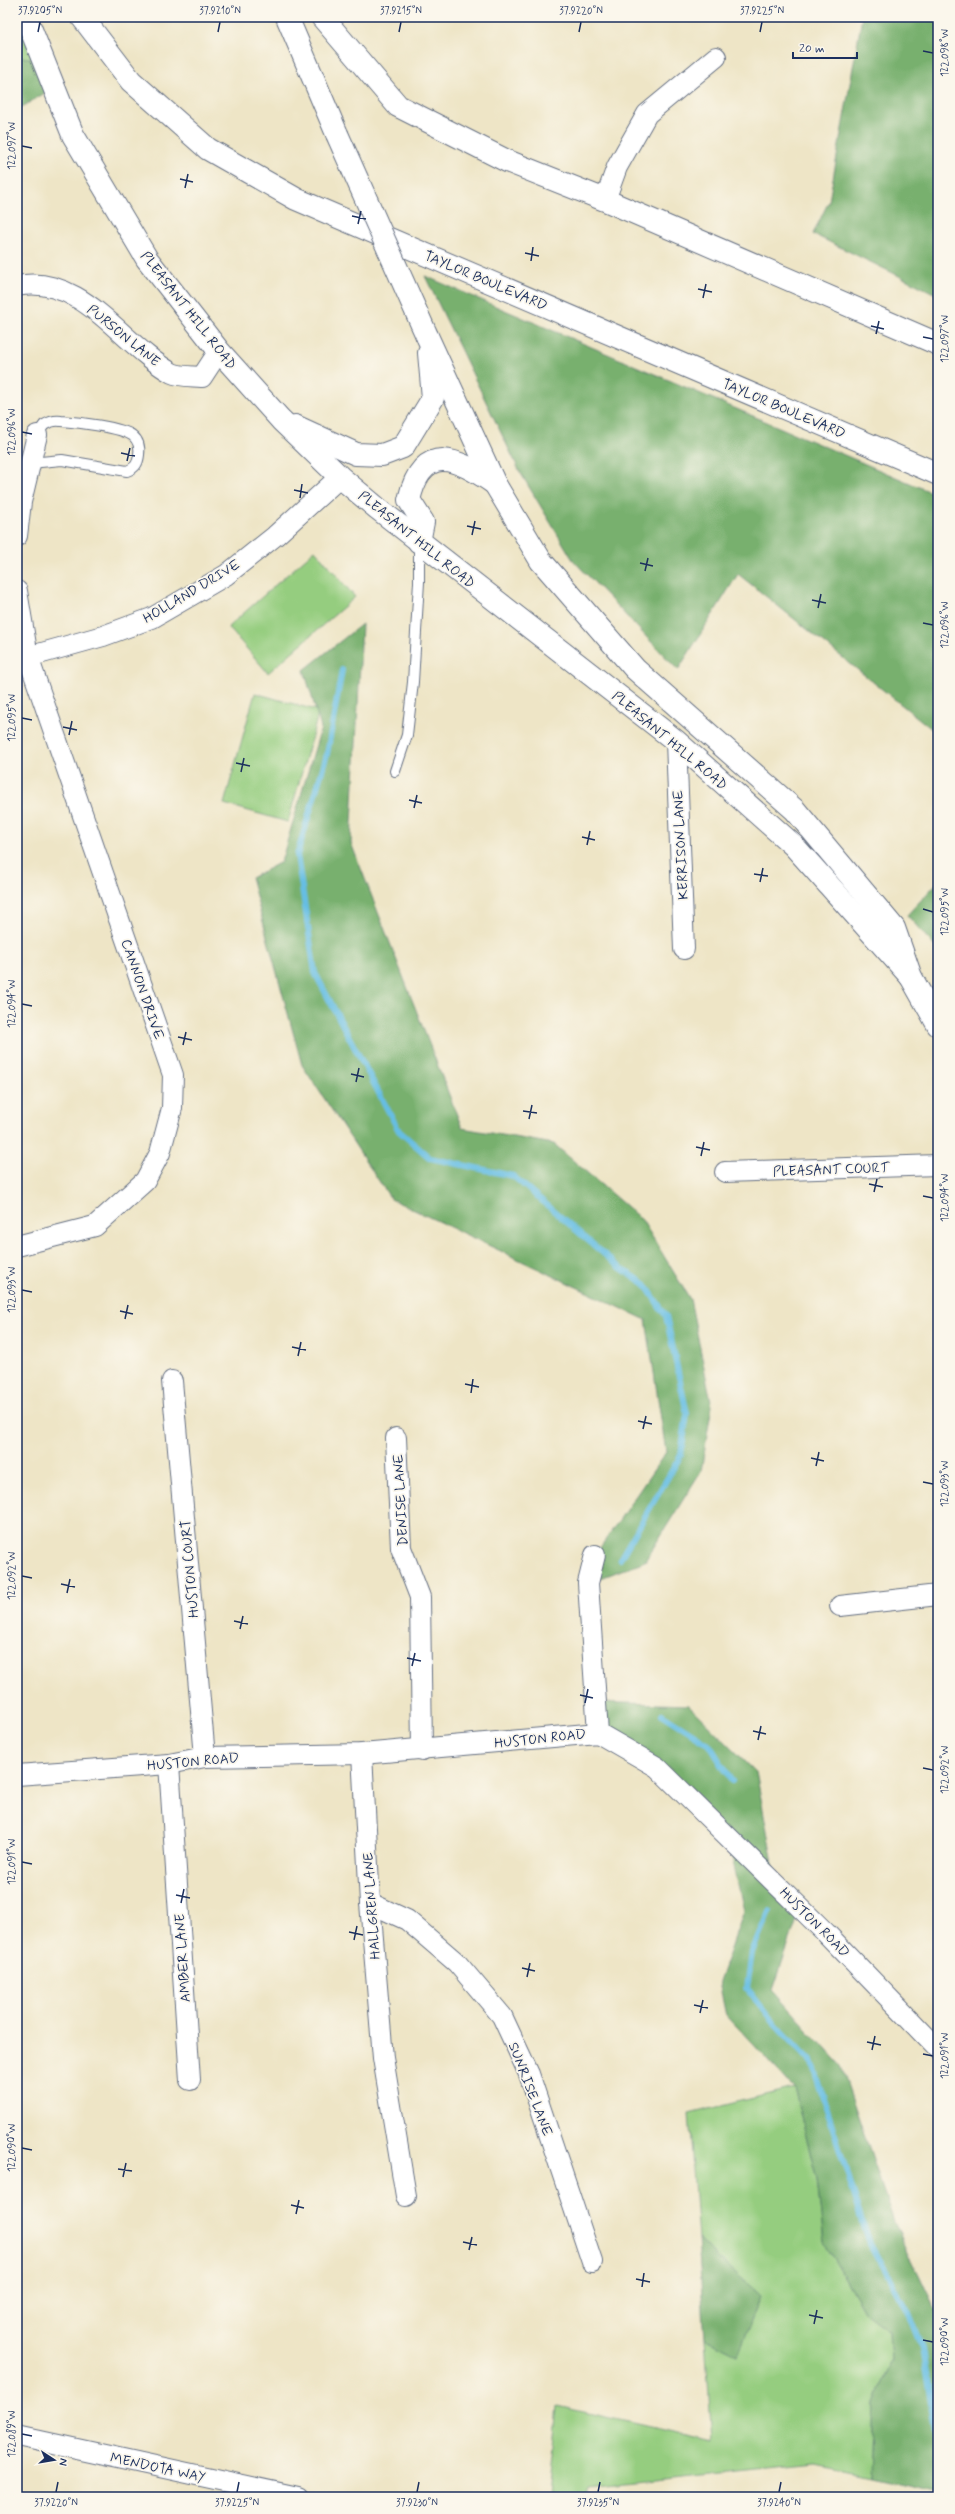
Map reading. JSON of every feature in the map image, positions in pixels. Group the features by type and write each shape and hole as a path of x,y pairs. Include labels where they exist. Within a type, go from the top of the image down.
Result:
{"main road":[{"name":"PLEASANT HILL ROAD","path":"26,17 73,135 147,259 219,351 282,420 340,477 419,542 676,741 793,845 911,977"},
{"name":"TAYLOR BOULEVARD","path":"82,17 131,81 208,149 296,199 938,474"},
{"name":"PLEASANT HILL ROAD","path":"287,17 336,134 495,484 541,561 636,669 795,810 894,928 911,977 938,1025"},
{"path":"322,17 398,106 506,162 605,200 938,344"},
{"path":"282,420 356,454 382,455 403,447 433,398 427,336"},
{"path":"419,542 423,522 409,500 417,475 427,465 442,460 462,463 495,484"}],"street":[{"path":"605,200 617,167 647,114 716,58"},
{"name":"PURSON LANE","path":"17,286 26,284 48,286 73,293 173,374 202,377 219,351"},
{"path":"17,536 30,463 37,436"},
{"name":"HOLLAND DRIVE","path":"23,659 103,636 152,618 226,575 275,536 340,477"},
{"name":"CANNON DRIVE","path":"17,591 23,659 173,1075 172,1108 160,1153 145,1181 96,1226 17,1246"},
{"name":"KERRISON LANE","path":"676,741 684,950"},
{"name":"PLEASANT COURT","path":"725,1172 938,1165"},
{"name":"HUSTON COURT","path":"172,1381 205,1757"},
{"name":"DENISE LANE","path":"396,1438 401,1548 420,1597 422,1750"},
{"path":"595,1555 588,1583 598,1733"},
{"path":"840,1606 938,1595"},
{"name":"HUSTON ROAD","path":"17,1775 169,1764 205,1757 362,1754 422,1750 598,1733 657,1768 821,1928 938,2049"},
{"name":"HALLGREN LANE","path":"362,1754 370,1903 383,2058 406,2196"},
{"name":"AMBER LANE","path":"169,1764 190,2080"},
{"name":"SUNRISE LANE","path":"370,1903 408,1920 457,1963 502,2016 529,2074 592,2262"},
{"name":"MENDOTA WAY","path":"17,2436 298,2497"}],"lane":[{"path":"30,463 62,460 127,471 134,468 138,462 140,447 137,440 131,435 121,431 60,420 44,425 37,436"},
{"path":"395,771 407,735 413,682 419,582 419,542"}],"green space":[{"path":"862,17 938,17 938,295 813,234 829,201"},
{"path":"29,28 42,59 17,57 17,31"},
{"path":"17,57 42,59 53,88 17,110"},
{"path":"425,276 938,495 938,734 738,574 678,670 573,560 520,472"},
{"path":"315,550 355,597 268,673 228,627"},
{"path":"362,624 351,843 462,1128 554,1144 642,1220 690,1299 712,1406 701,1471 645,1561 588,1583 595,1555 666,1452 646,1320 391,1199 302,1065 251,878 281,862 321,728 304,670"},
{"path":"255,693 319,711 288,822 224,804"},
{"path":"938,882 938,950 907,915"},
{"path":"594,1702 688,1705 756,1772 777,1884 801,1908 773,1990 841,2066 894,2222 938,2315 938,2491 871,2476 874,2403 891,2360 889,2331 865,2313 824,2242 817,2180 794,2088 726,2015 719,1982 744,1911 727,1835 657,1767 598,1733"},
{"path":"794,2088 817,2180 824,2242 865,2313 889,2331 891,2360 874,2403 871,2476 815,2464 588,2488 585,2497 548,2497 557,2406 712,2441 705,2339 738,2355 761,2296 698,2239 689,2114"},
{"path":"698,2239 761,2296 738,2355 705,2339"}],"waterway":[{"path":"342,670 327,754 297,855 315,973 399,1131 430,1158 513,1176 618,1266 645,1284 666,1316 687,1414 681,1455 620,1559"},
{"path":"662,1714 709,1744 732,1781"},
{"path":"769,1911 752,1952 747,1988 770,2018 812,2063 870,2244 907,2311 922,2348 938,2448"}]}
